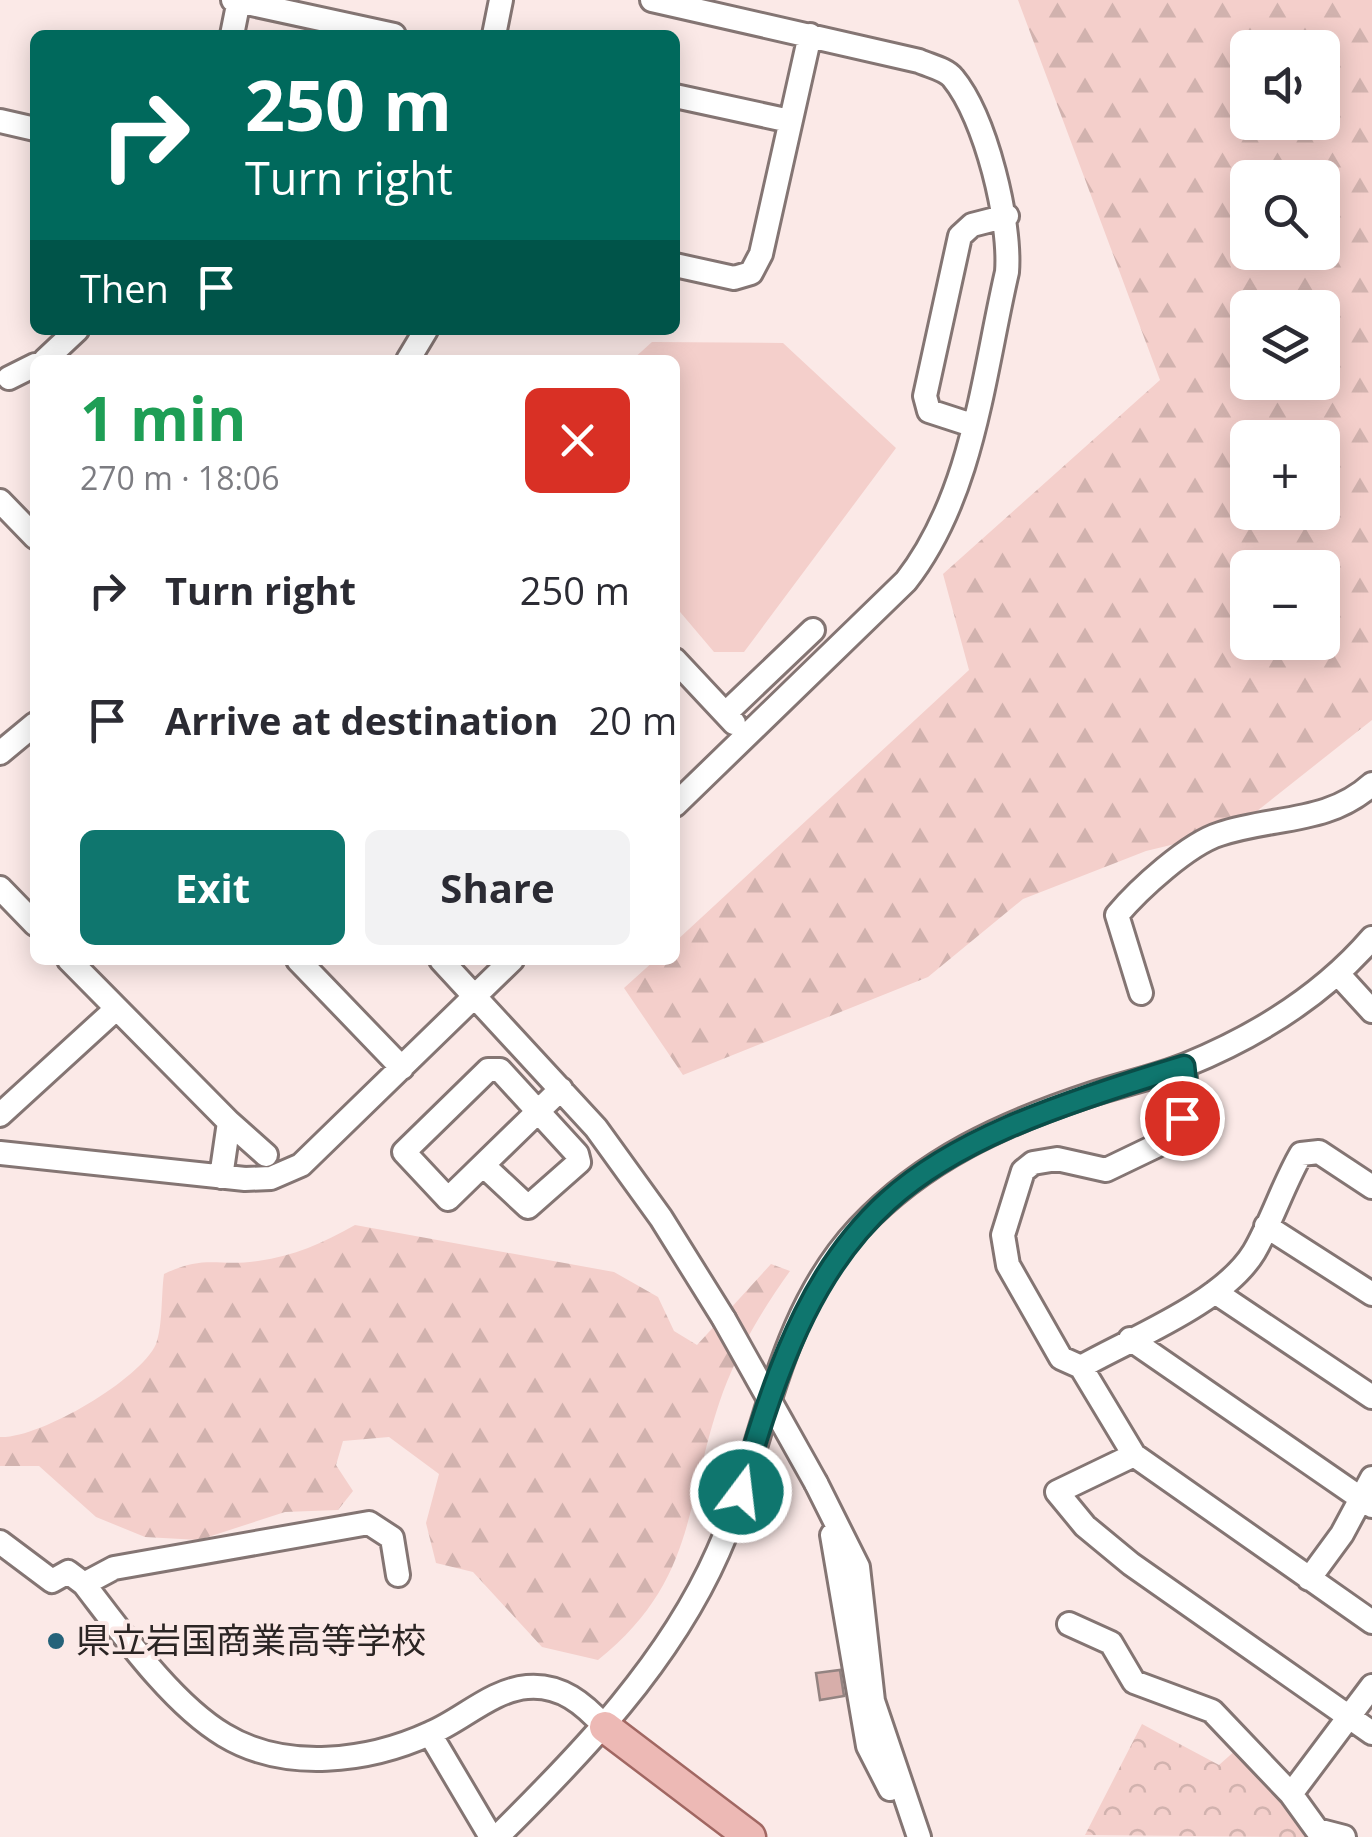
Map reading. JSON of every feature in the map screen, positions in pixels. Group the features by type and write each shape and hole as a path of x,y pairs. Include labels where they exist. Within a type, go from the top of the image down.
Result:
{"main road":[{"path":"605,1727 750,1837"}],"street":[{"path":"233,30 237,0 372,30"},
{"path":"495,30 501,0"},
{"path":"652,0 919,61 951,74 968,102 1007,216 1007,272 972,424 958,484 930,549 906,581 680,800"},
{"path":"680,266 734,278 750,273 762,254 810,35"},
{"path":"680,97 790,121"},
{"path":"0,122 30,128"},
{"path":"972,424 939,417 929,410 925,396 960,236 972,224 1007,216"},
{"path":"50,355 72,335"},
{"path":"8,378 30,367"},
{"path":"0,502 30,532"},
{"path":"726,712 814,630"},
{"path":"680,665 744,736"},
{"path":"0,753 30,728"},
{"path":"1141,993 1117,915 1140,888 1217,834 1302,820 1352,802 1372,784"},
{"path":"0,888 30,919"},
{"path":"430,1734 469,1804 494,1837 605,1727 694,1600 741,1492 763,1412 794,1332 831,1262 857,1230 916,1174 965,1145 1089,1095 1184,1066 1282,1015 1340,976 1372,938"},
{"path":"75,965 266,1156"},
{"path":"303,965 402,1068"},
{"path":"446,965 596,1128 661,1218 724,1319 816,1484 858,1566 873,1701 920,1837"},
{"path":"0,1153 221,1177 271,1178 300,1164 507,965"},
{"path":"1340,976 1372,1011"},
{"path":"0,1115 116,1009"},
{"path":"1184,1066 1188,1102 1182,1118 1156,1146 1106,1170 1046,1160 1034,1163 1017,1180 1003,1235 1008,1265 1061,1358 1081,1366 1134,1455 1372,1622"},
{"path":"483,1165 520,1203 535,1206 579,1162 576,1154 537,1112 500,1070 488,1070 404,1152 448,1199 537,1112 561,1089"},
{"path":"221,1177 229,1122"},
{"path":"1081,1366 1215,1292 1253,1252 1301,1154 1319,1152 1372,1187"},
{"path":"1266,1226 1372,1294"},
{"path":"1215,1292 1372,1397"},
{"path":"1130,1339 1368,1494 1308,1579"},
{"path":"1134,1455 1057,1492 1085,1526 1130,1564 1372,1733"},
{"path":"816,1484 838,1554 868,1746 910,1837"},
{"path":"0,1542 52,1581 369,1524 392,1538 398,1575"},
{"path":"76,1578 188,1705 222,1734 249,1748 285,1757 323,1759 368,1753 430,1734 500,1695 526,1687 555,1689 584,1704 605,1727"},
{"path":"1069,1624 1111,1643 1134,1682 1212,1711 1291,1794 1317,1830 1344,1837"},
{"path":"1291,1794 1372,1686"}],"green space":[{"path":"1018,0 1372,0 1372,720 1233,830 1146,851 1023,899 928,977 683,1075 624,988 649,965 680,965 680,937 969,670 943,574 1160,380"},
{"path":"652,342 783,343 896,448 744,652 714,652 680,612 680,355 638,355"},
{"path":"355,1225 614,1272 658,1297 674,1331 697,1345 771,1264 790,1271 752,1329 723,1392 672,1568 631,1630 598,1660 542,1647 473,1572 436,1563 426,1523 439,1474 389,1437 343,1441 336,1465 353,1491 338,1510 285,1512 199,1540 145,1537 96,1517 39,1466 0,1466 0,1437 39,1428 87,1405 146,1358 158,1336 164,1274 201,1263 284,1256"},
{"path":"1142,1724 1219,1765 1237,1749 1312,1837 1085,1835"}],"building":[{"path":"840,1670 844,1696 820,1700 816,1673"}],"place":[{"name":"県立岩国商業高等学校","path":"56,1641"}],"route":[{"path":"741,1492 763,1412 810,1299 831,1262 857,1230 916,1174 998,1128 1184,1066 1188,1102 1182,1118"}]}
